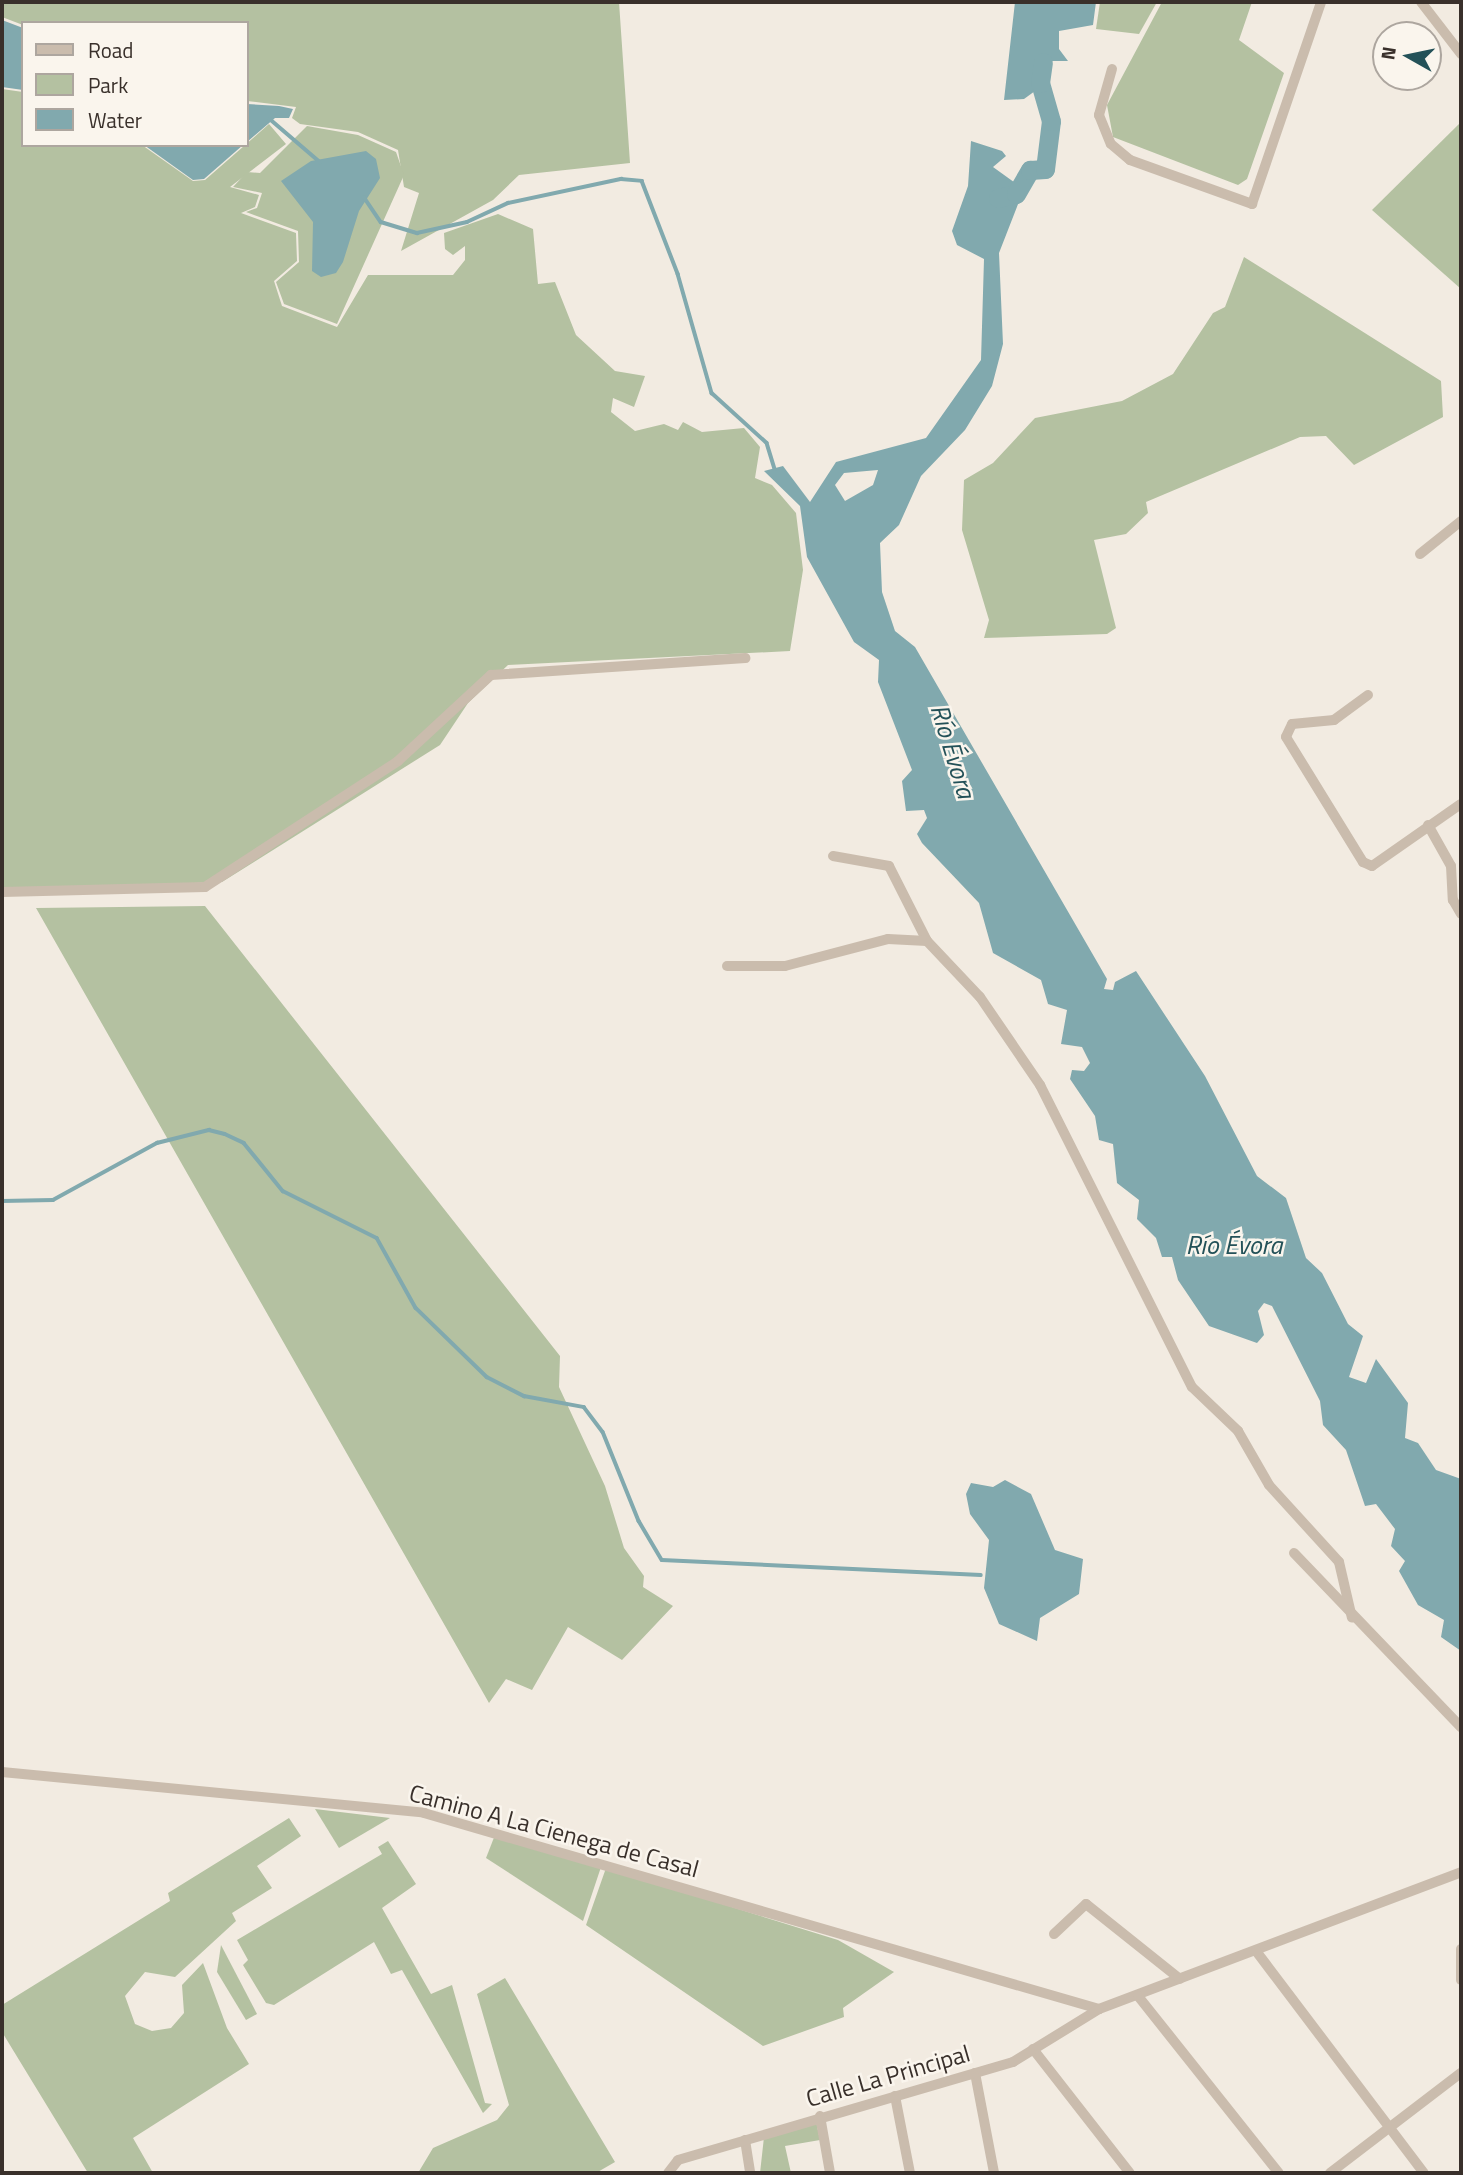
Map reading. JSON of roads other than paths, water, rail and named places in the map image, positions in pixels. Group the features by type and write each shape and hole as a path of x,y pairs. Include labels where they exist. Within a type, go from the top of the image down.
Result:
{"street":[{"path":"1112,69 1099,115 1111,144 1137,162 1252,204 1321,2"},
{"path":"1421,2 1461,54"},
{"path":"1420,554 1461,521"},
{"path":"2,892 205,887 408,754 491,675 745,658"},
{"path":"1367,695 1334,720 1292,724 1286,737 1363,862 1372,866 1461,804"},
{"path":"1429,825 1451,866 1453,900 1461,914"},
{"path":"832,856 889,866 927,941 980,997 1041,1085 1192,1387 1238,1430 1269,1485 1339,1562 1352,1618"},
{"path":"727,966 808,962 888,939 927,941"},
{"path":"1294,1553 1352,1618 1461,1727"},
{"name":"Camino A La Cienega de Casal","path":"2,1772 424,1813 1099,2009"},
{"path":"1099,2009 1461,1872"},
{"path":"1054,1934 1086,1904 1180,1979"},
{"path":"1461,1949 1461,1980"},
{"path":"1256,1951 1424,2173"},
{"path":"1138,1996 1279,2173"},
{"name":"Calle La Principal","path":"668,2173 678,2160 820,2116 975,2073 1033,2049 1099,2009"},
{"path":"1033,2049 1130,2173"},
{"path":"975,2073 994,2173"},
{"path":"1330,2173 1461,2073"},
{"path":"895,2096 910,2173"},
{"path":"820,2116 830,2173"},
{"path":"745,2140 750,2173"}],"water":[{"path":"1015,2 1096,2 1093,25 1059,31 1059,49 1068,61 1052,61 1046,83 1024,99 1004,100"},
{"path":"2,20 21,27 21,90 2,87"},
{"path":"248,104 293,109 289,118 275,118 248,141"},
{"name":"Río Évora","path":"971,141 1002,151 1006,156 993,167 1018,185 1020,199 999,253 1003,344 992,386 965,430 921,476 899,525 880,543 882,592 895,631 915,647 1107,979 1104,989 1113,990 1115,982 1136,971 1205,1076 1257,1176 1286,1198 1306,1258 1322,1273 1348,1324 1363,1336 1349,1377 1366,1383 1376,1359 1408,1403 1405,1438 1418,1443 1436,1470 1461,1479 1461,1651 1441,1637 1444,1620 1418,1605 1399,1571 1405,1561 1391,1546 1395,1529 1376,1504 1365,1506 1346,1450 1323,1425 1320,1401 1272,1306 1264,1303 1258,1311 1264,1335 1257,1343 1209,1326 1178,1280 1172,1257 1162,1257 1156,1238 1137,1219 1139,1200 1117,1183 1113,1144 1099,1140 1095,1116 1070,1079 1072,1070 1084,1071 1090,1063 1082,1047 1061,1044 1067,1010 1048,1004 1041,980 993,953 979,903 922,843 917,834 927,818 924,810 906,811 902,781 912,770 878,682 879,660 854,642 807,557 800,506 764,471 783,466 810,502 836,462 926,438 981,360 984,259 957,245 952,231 968,186","holes":["878,470 873,485 845,501 835,485 844,473"]},
{"path":"147,147 241,147 204,179 193,180"},
{"path":"366,151 376,159 380,178 359,211 343,262 336,273 321,277 312,271 313,222 281,181 311,161"},
{"path":"1005,1480 1031,1494 1055,1550 1083,1559 1079,1594 1040,1618 1037,1641 999,1624 984,1588 989,1540 970,1514 966,1494 971,1483 993,1487"}],"waterway":[{"name":"Río Évora","path":"998,198 1016,194 1030,170 1045,169 1051,121 1040,83 1043,62"},
{"path":"270,119 320,162"},
{"path":"364,197 381,222 417,233 467,222 508,203 621,179 642,181 678,274 712,393 767,443 775,469"},
{"path":"2,1201 53,1200 157,1143 209,1130 225,1134 244,1143 283,1191 377,1238 416,1308 487,1377 524,1396 584,1407 603,1432 639,1521 662,1560 981,1575"}]}
